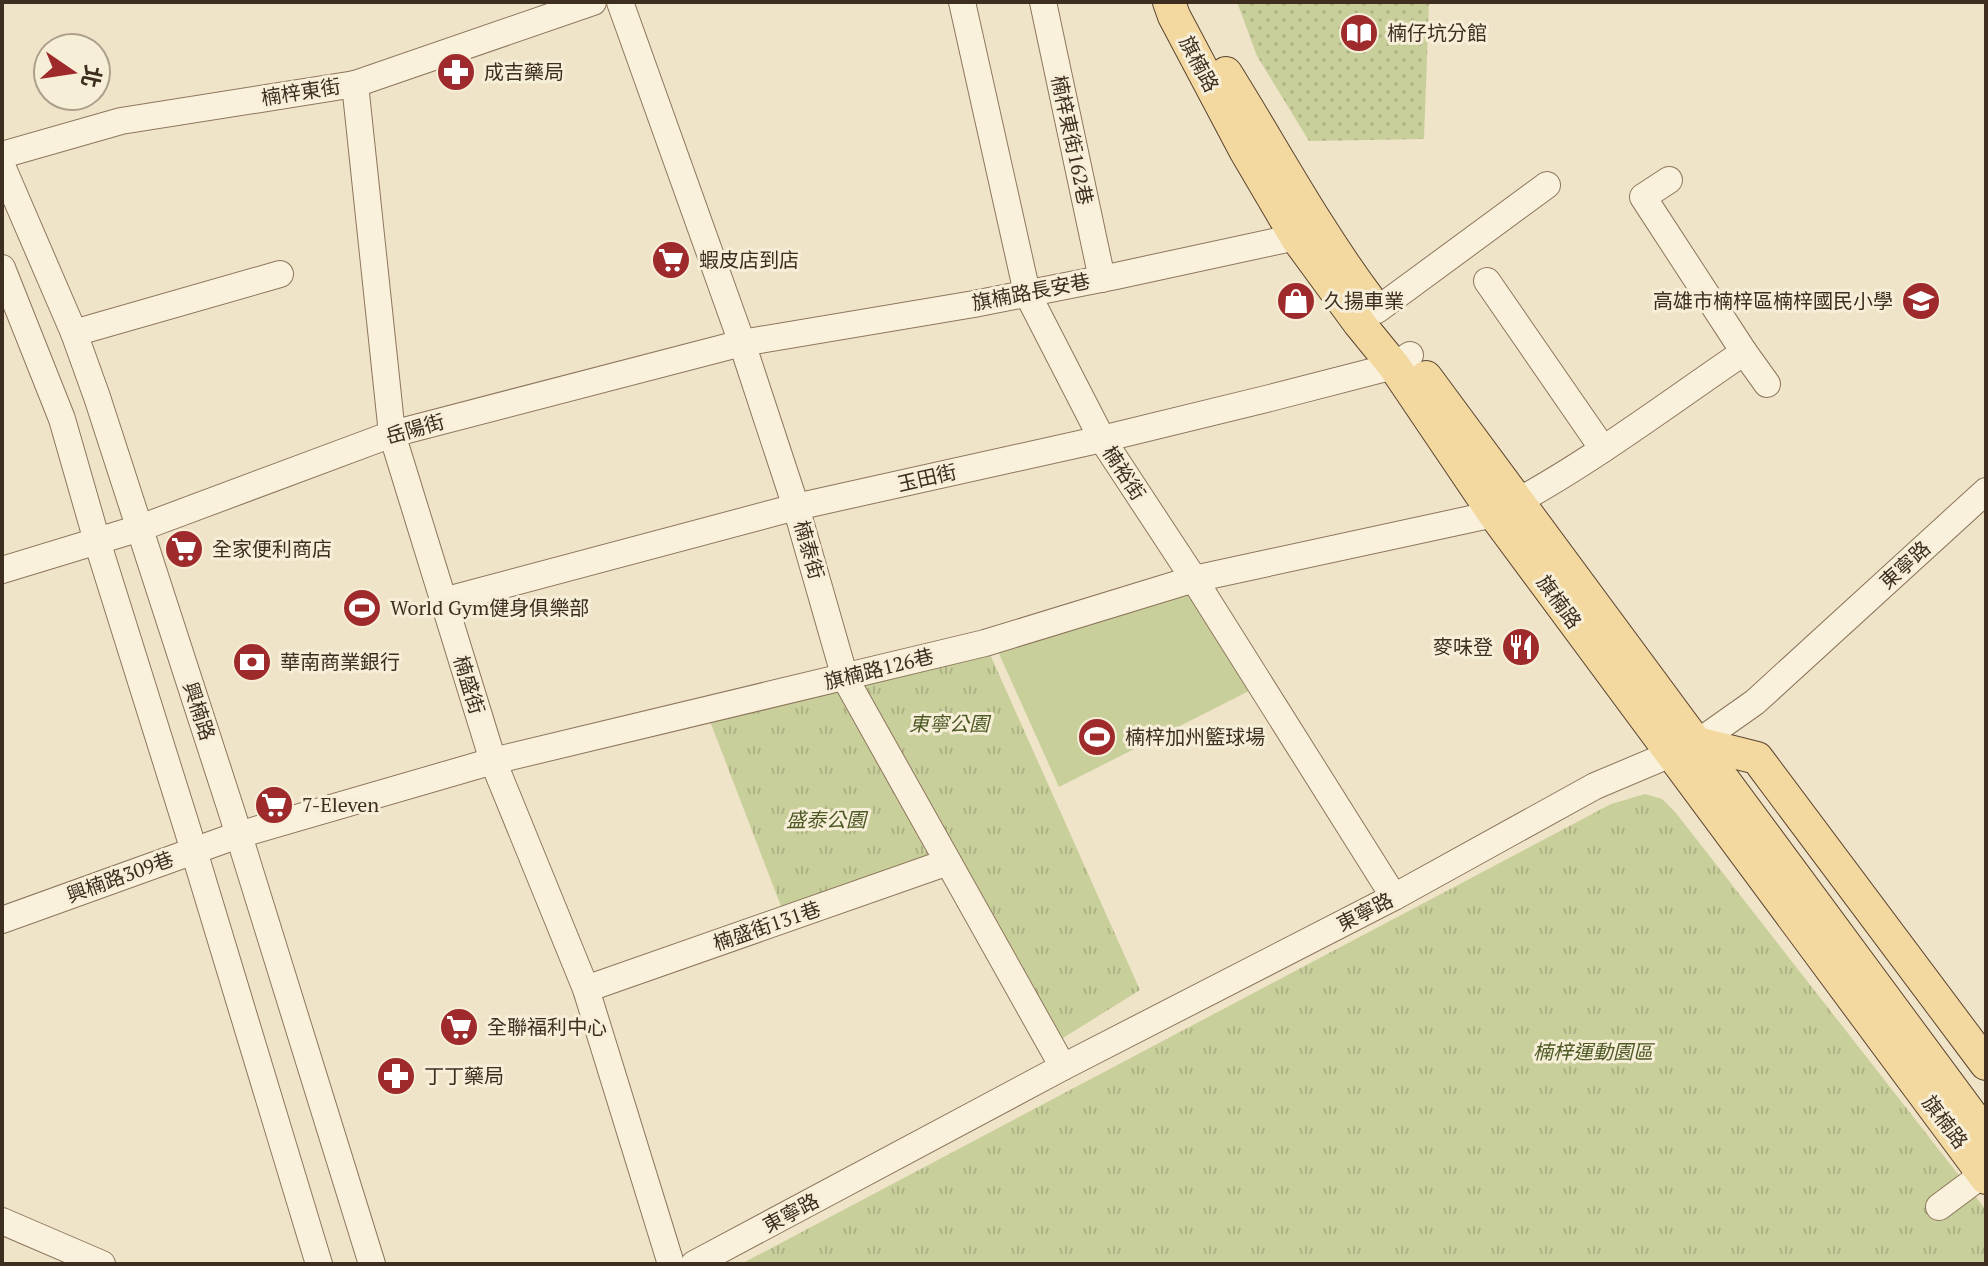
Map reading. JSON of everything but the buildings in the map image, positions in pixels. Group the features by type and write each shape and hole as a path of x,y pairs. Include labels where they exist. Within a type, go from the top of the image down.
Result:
{"main road":[{"name":"旗楠路","path":"1169,2 1232,126 1306,231 1359,323 1402,361"},
{"name":"旗楠路","path":"1192,2 1218,61 1271,144 1306,231 1377,310 1402,361 1506,508 1684,748 1985,1174"},
{"name":"旗楠路","path":"1684,748 1986,1135"},
{"path":"1684,748 1757,758 1986,1064"}],"street":[{"name":"楠梓東街","path":"2,155 121,121 355,84 593,2"},
{"name":"楠泰街","path":"620,2 742,343 796,507 845,678 1063,1067"},
{"name":"楠裕街","path":"962,2 1027,293 1102,439 1394,897"},
{"name":"楠梓東街162巷","path":"1043,2 1102,279"},
{"name":"楠盛街","path":"355,84 392,434 493,761 586,989 671,1264"},
{"name":"興楠路","path":"2,166 74,333 140,528 372,1264"},
{"path":"1669,180 1643,197 1767,384"},
{"path":"1377,310 1547,185"},
{"name":"旗楠路長安巷","path":"742,343 1102,279 1306,231"},
{"path":"2,268 62,419 319,1264"},
{"path":"74,333 280,274"},
{"path":"1487,281 1603,449"},
{"name":"岳陽街","path":"2,570 140,528 392,434 742,343"},
{"name":"旗楠路126巷","path":"238,835 493,761 985,643 1194,579 1506,508 1603,449 1744,352"},
{"name":"玉田街","path":"443,601 796,507 1102,439 1402,361"},
{"name":"東寧路","path":"694,1264 1063,1067 1394,897 1595,786 1684,748 1755,702 1986,491"},
{"name":"興楠路309巷","path":"2,920 238,835"},
{"name":"楠盛街131巷","path":"586,989 948,862"},
{"path":"1939,1207 1985,1174"},
{"path":"2,1221 102,1264"}],"green space":[{"path":"1237,2 1429,2 1424,139 1309,141 1257,56"},
{"name":"楠梓加州籃球場","path":"1191,588 1257,687 1059,787 996,647"},
{"name":"東寧公園","path":"985,643 1140,990 1055,1043 845,678"},
{"name":"盛泰公園","path":"836,685 932,862 784,914 708,716"},
{"name":"楠梓運動園區","path":"1645,794 1662,799 1676,813 1986,1210 1986,1264 741,1264 1611,804"}],"place":[{"name":"楠仔坑分館","path":"1359,33"},
{"name":"成吉藥局","path":"456,72"},
{"name":"蝦皮店到店","path":"671,260"},
{"name":"久揚車業","path":"1296,301"},
{"name":"高雄市楠梓區楠梓國民小學","path":"1921,301"},
{"name":"全家便利商店","path":"184,549"},
{"name":"World Gym健身俱樂部","path":"362,608"},
{"name":"麥味登","path":"1521,647"},
{"name":"華南商業銀行","path":"252,662"},
{"name":"楠梓加州籃球場","path":"1097,737"},
{"name":"7-Eleven","path":"274,805"},
{"name":"全聯福利中心","path":"459,1027"},
{"name":"丁丁藥局","path":"396,1076"}]}
